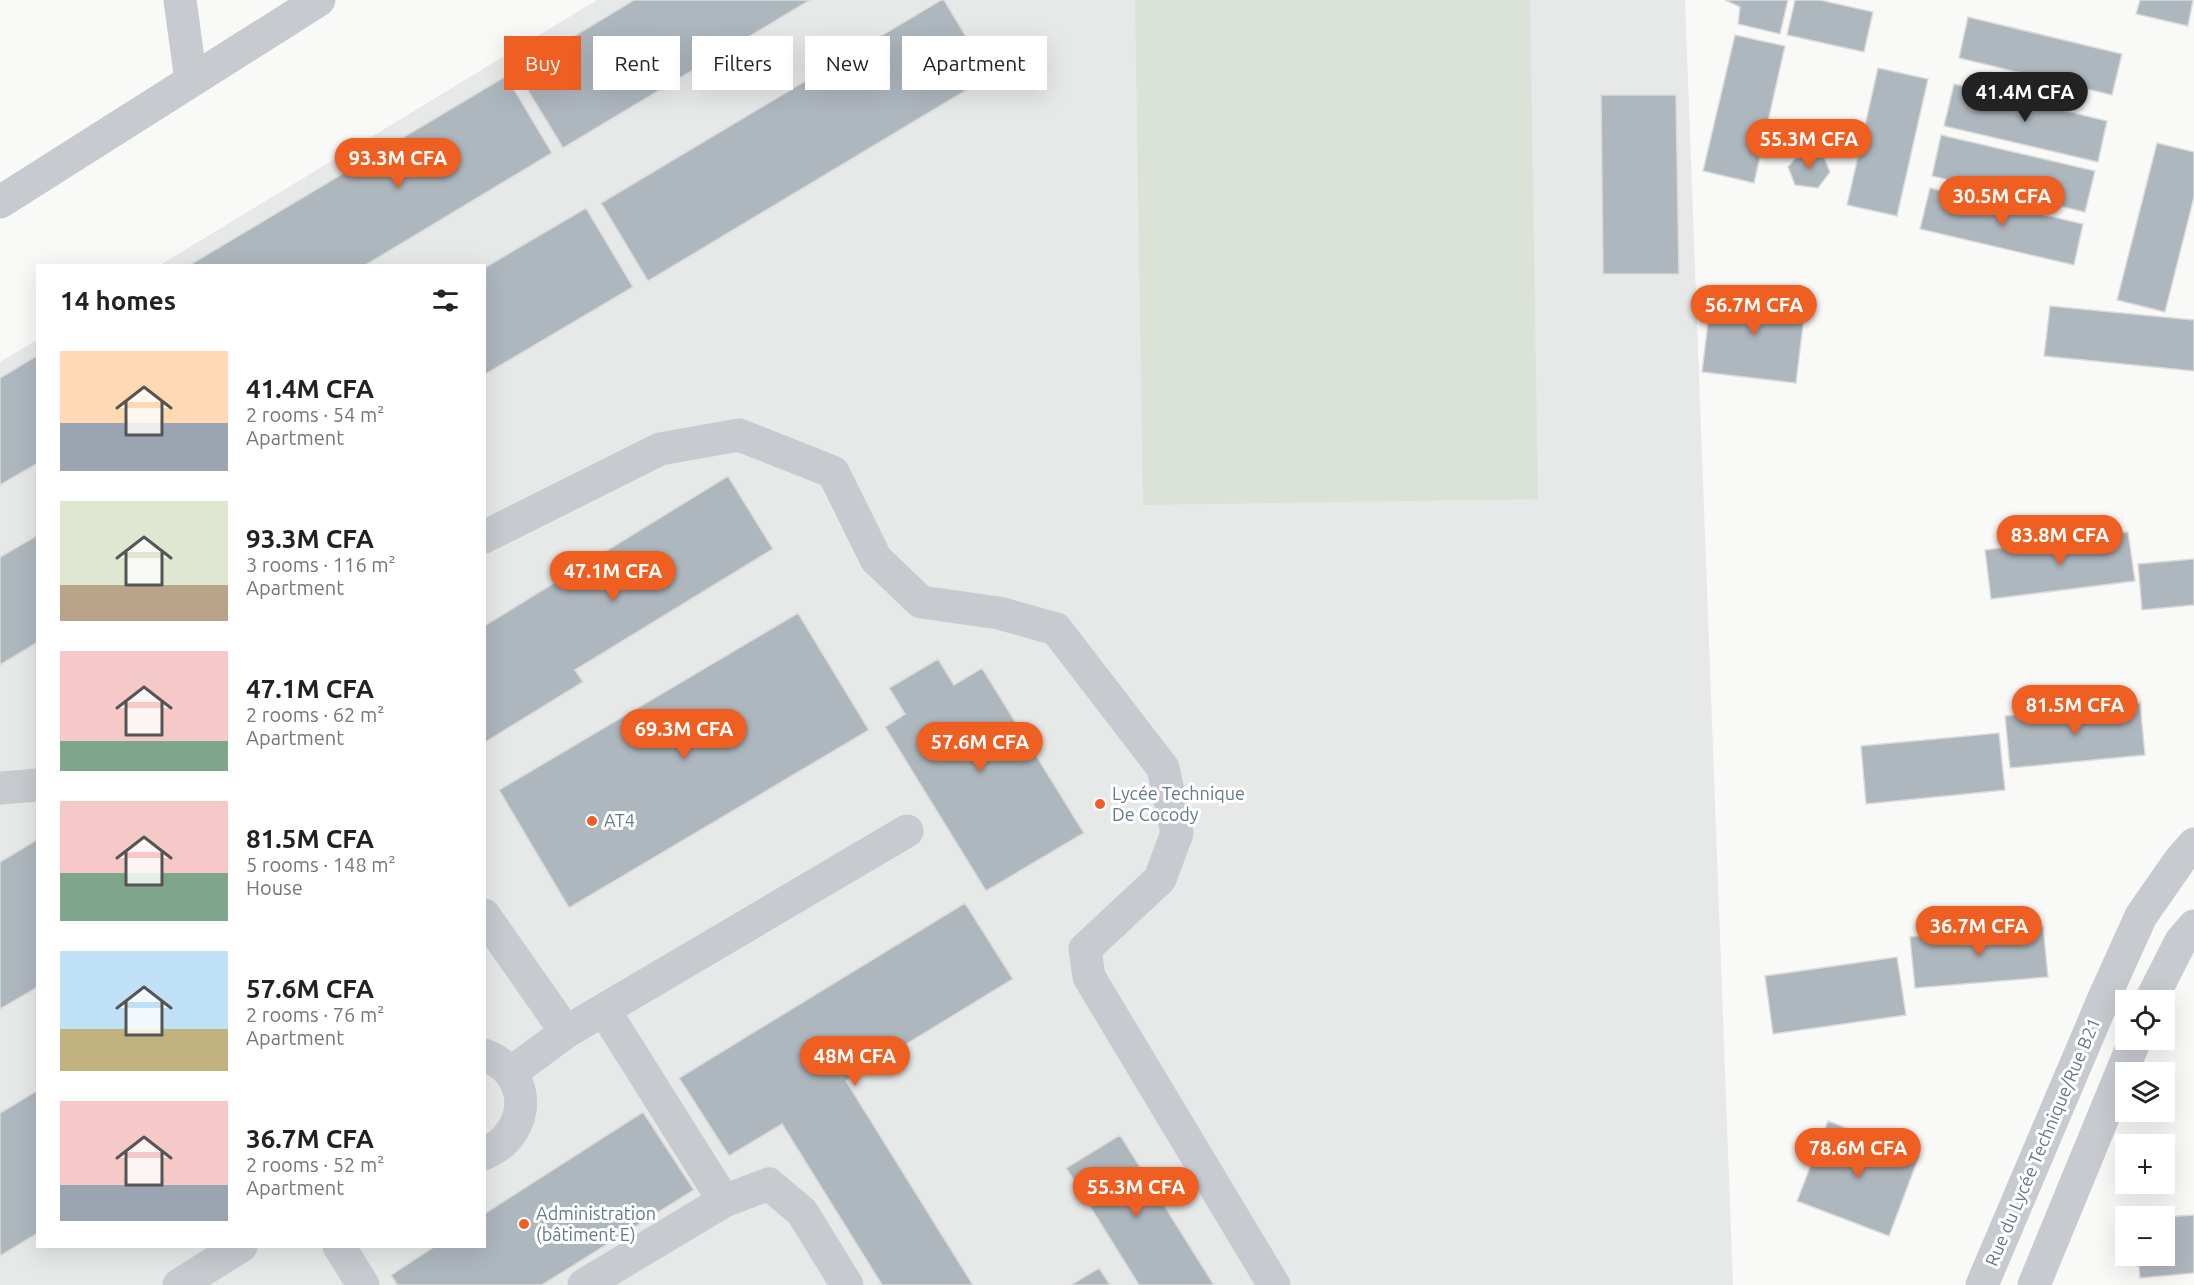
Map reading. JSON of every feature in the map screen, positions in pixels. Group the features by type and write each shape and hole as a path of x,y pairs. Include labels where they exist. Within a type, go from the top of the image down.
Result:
{"street":[{"path":"180,0 191,81"},
{"path":"0,202 319,0"},
{"path":"486,536 660,449 739,435 833,471 876,559 921,602 999,613 1056,629 1163,768 1177,833 1160,879 1085,949 1089,977 1274,1285"},
{"path":"0,788 36,785"},
{"path":"512,1072 566,1032 907,831"},
{"name":"Rue du Lycée Technique/Rue B21","path":"1982,1285 2141,916 2194,844"},
{"path":"2141,916 2190,938 2157,990"},
{"path":"486,918 566,1032"},
{"path":"604,1010 724,1201"},
{"path":"2034,1285 2131,1050"},
{"path":"486,1056 495,1058 512,1072 522,1098 518,1120 504,1141 486,1153"},
{"path":"584,1285 724,1201 769,1184 802,1212 847,1285"},
{"path":"179,1285 238,1248"},
{"path":"340,1248 363,1285"}],"shaded area":[{"name":"Lycée Technique De Cocody","path":"597,0 1685,0 1733,1285 0,1285 0,362 36,341 36,1248 486,1248 486,264 162,264 504,56 504,90 581,90 581,36 538,36"},
{"path":"1135,0 1530,0 1538,499 1143,505"}],"building":[{"path":"634,0 810,0 750,36 692,36 692,71 680,78 680,36 593,36 593,90 660,90 563,148 528,90 581,90 581,36 574,36"},
{"path":"944,0 966,36 902,36 902,90 967,90 648,281 601,203 805,81 805,90 890,90 890,36 881,36"},
{"path":"1725,0 1788,0 1780,34 1738,24 1740,7"},
{"path":"1795,0 1820,0 1873,12 1864,52 1787,35"},
{"path":"2140,0 2193,0 2188,26 2136,14"},
{"path":"1968,17 2122,54 2112,95 1959,58"},
{"path":"1735,35 1785,46 1754,183 1703,171"},
{"path":"1878,68 1928,79 1897,216 1847,205"},
{"path":"504,77 504,90 514,90 552,153 367,264 191,264"},
{"path":"1954,84 2107,121 2098,162 1944,126"},
{"path":"1601,95 1676,95 1679,274 1603,274"},
{"path":"1941,135 2095,171 2085,212 1932,176"},
{"path":"2157,143 2194,152 2194,197 2165,312 2117,300"},
{"path":"1801,152 1823,155 1830,172 1818,188 1795,185 1788,167"},
{"path":"1930,188 2083,224 2074,265 1920,229"},
{"path":"586,208 633,287 486,374 486,267"},
{"path":"1712,289 1806,300 1796,383 1702,372"},
{"path":"2050,306 2194,320 2194,371 2044,356"},
{"path":"36,356 36,464 0,485 0,378"},
{"path":"728,476 773,549 575,670 583,682 486,742 486,625"},
{"path":"2128,532 2135,581 1991,599 1985,550"},
{"path":"36,536 36,643 0,665 0,557"},
{"path":"2194,559 2194,605 2142,610 2138,564"},
{"path":"798,613 869,730 569,908 499,790"},
{"path":"938,659 954,685 982,668 1084,833 986,891 885,727 905,714 889,688"},
{"path":"2140,703 2145,755 2010,768 2005,716"},
{"path":"1999,733 2005,790 1866,804 1861,746"},
{"path":"36,840 36,988 0,1009 0,862"},
{"path":"965,903 1013,979 846,1081 973,1285 882,1285 782,1124 729,1156 679,1078"},
{"path":"2043,926 2048,977 1915,988 1910,937"},
{"path":"1897,957 1906,1015 1773,1034 1765,976"},
{"path":"36,1091 36,1234 0,1256 0,1113"},
{"path":"643,1112 694,1190 542,1285 397,1285 391,1275 432,1248 486,1248 486,1213"},
{"path":"1828,1121 1919,1156 1889,1236 1797,1201"},
{"path":"1120,1135 1214,1285 1139,1285 1066,1168"},
{"path":"2194,1215 2194,1273 2140,1278 2139,1266 2175,1266 2175,1216"},
{"path":"1099,1268 1110,1285 1071,1285"}],"place":[{"name":"Lycée Technique De Cocody","path":"1100,804"},
{"name":"AT4","path":"592,821"},
{"name":"Administration (bâtiment E)","path":"524,1224"}]}
